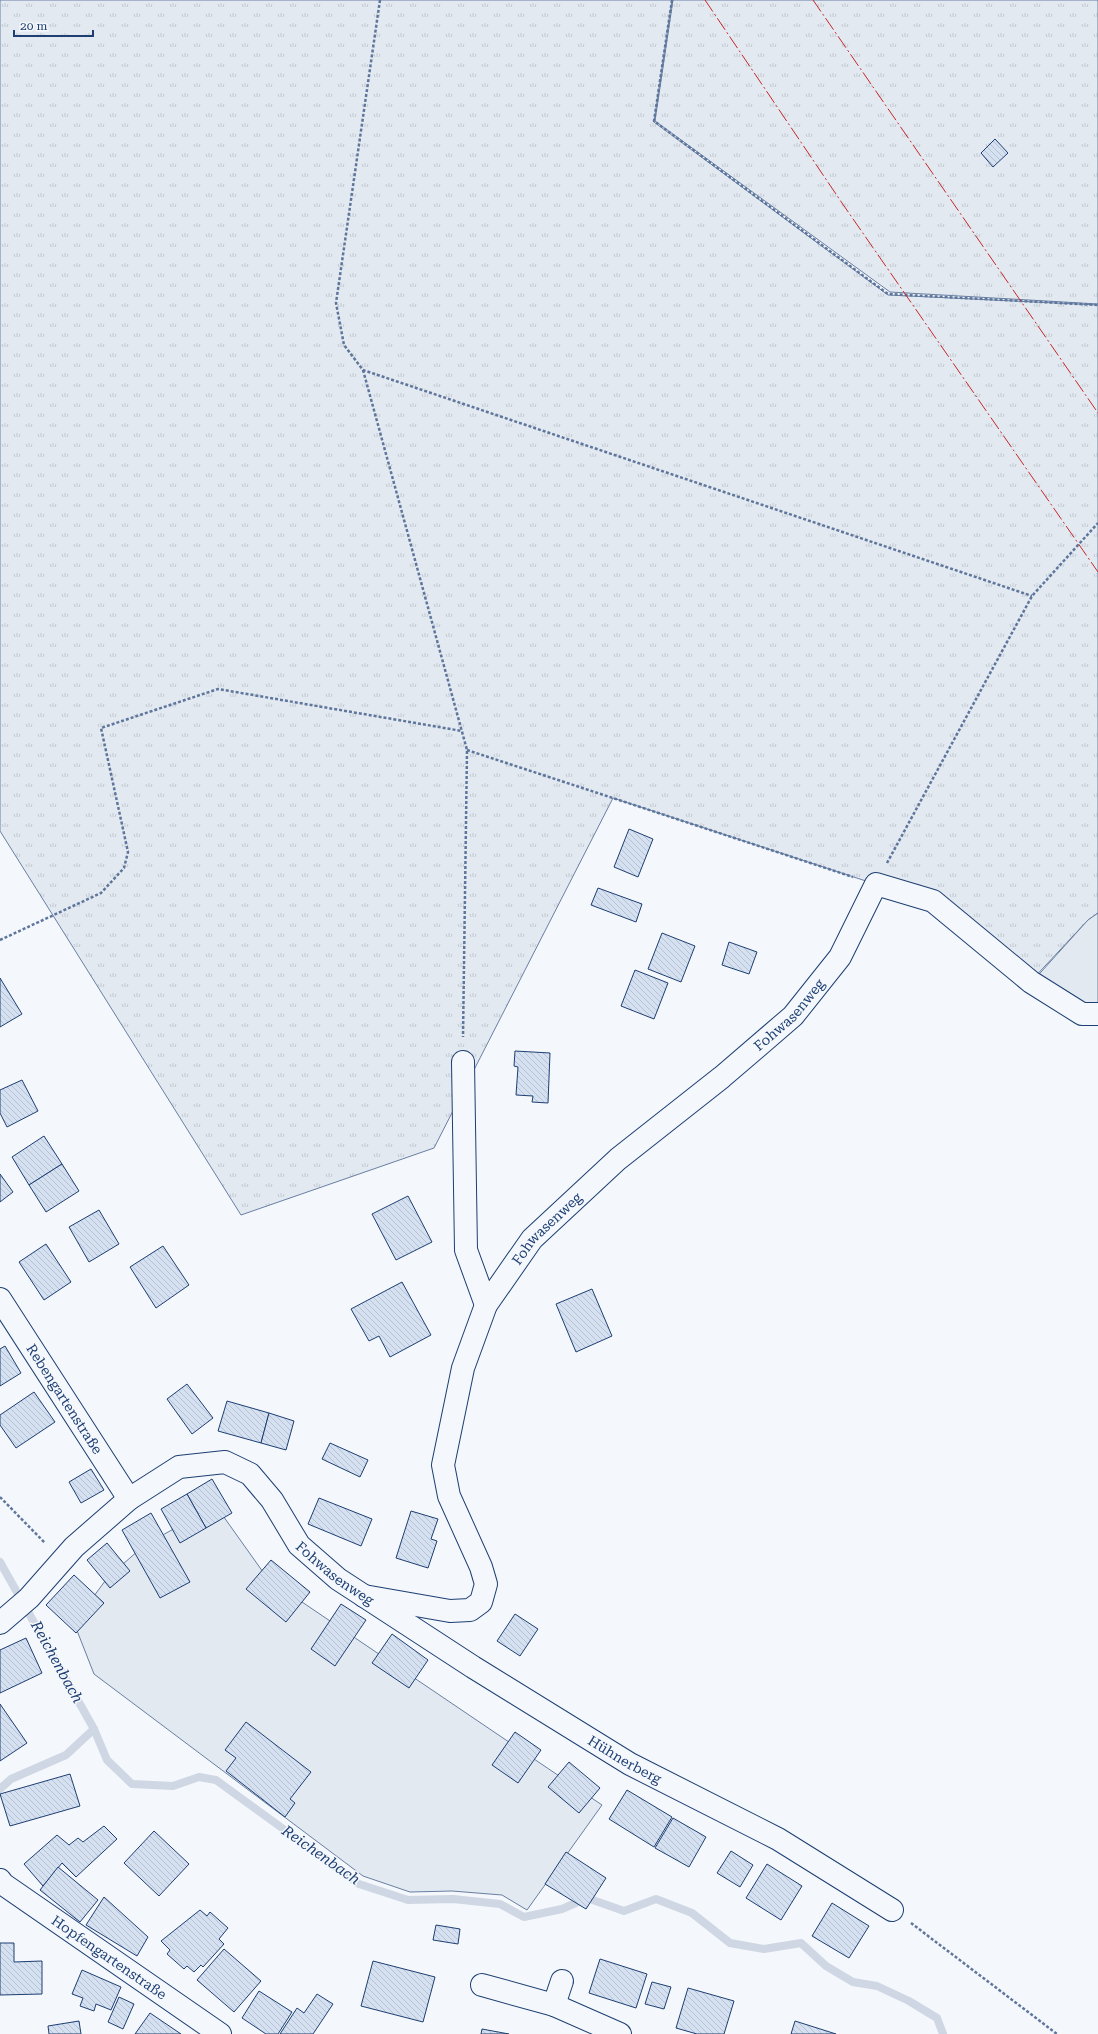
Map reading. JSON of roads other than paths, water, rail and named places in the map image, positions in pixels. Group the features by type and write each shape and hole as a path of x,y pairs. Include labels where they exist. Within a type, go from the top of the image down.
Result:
{"street":[{"name":"Fohwasenweg","path":"6,1619 29,1598 74,1547 129,1499 179,1467 225,1462 250,1474 272,1500 299,1545 338,1579 364,1596 450,1610 470,1610 481,1602 486,1584 481,1567 449,1496 443,1465 463,1368 486,1305 532,1239 618,1159 722,1077 793,1016 840,957 876,884 933,901 1031,982 1082,1014 1098,1014"},
{"path":"463,1062 466,1250 486,1305"},
{"name":"Rebengartenstraße","path":"0,1299 129,1499"},
{"name":"Hühnerberg","path":"364,1596 472,1667 630,1764 778,1839 892,1910"},
{"name":"Hopfengartenstraße","path":"0,1880 3,1884 220,2034"},
{"path":"554,2005 562,1981"},
{"path":"482,1985 554,2005 620,2034"}],"waterway":[{"name":"Reichenbach","path":"0,1562 94,1729 107,1760 132,1784 173,1786 199,1777 216,1780 359,1884 408,1900 453,1899 500,1904 524,1917 562,1909 587,1898 624,1911 656,1899 692,1913 730,1943 764,1949 801,1943 826,1966 853,1982 877,1986 909,2001 937,2018 943,2034"},
{"path":"0,1789 11,1779 66,1755 94,1729"}]}
